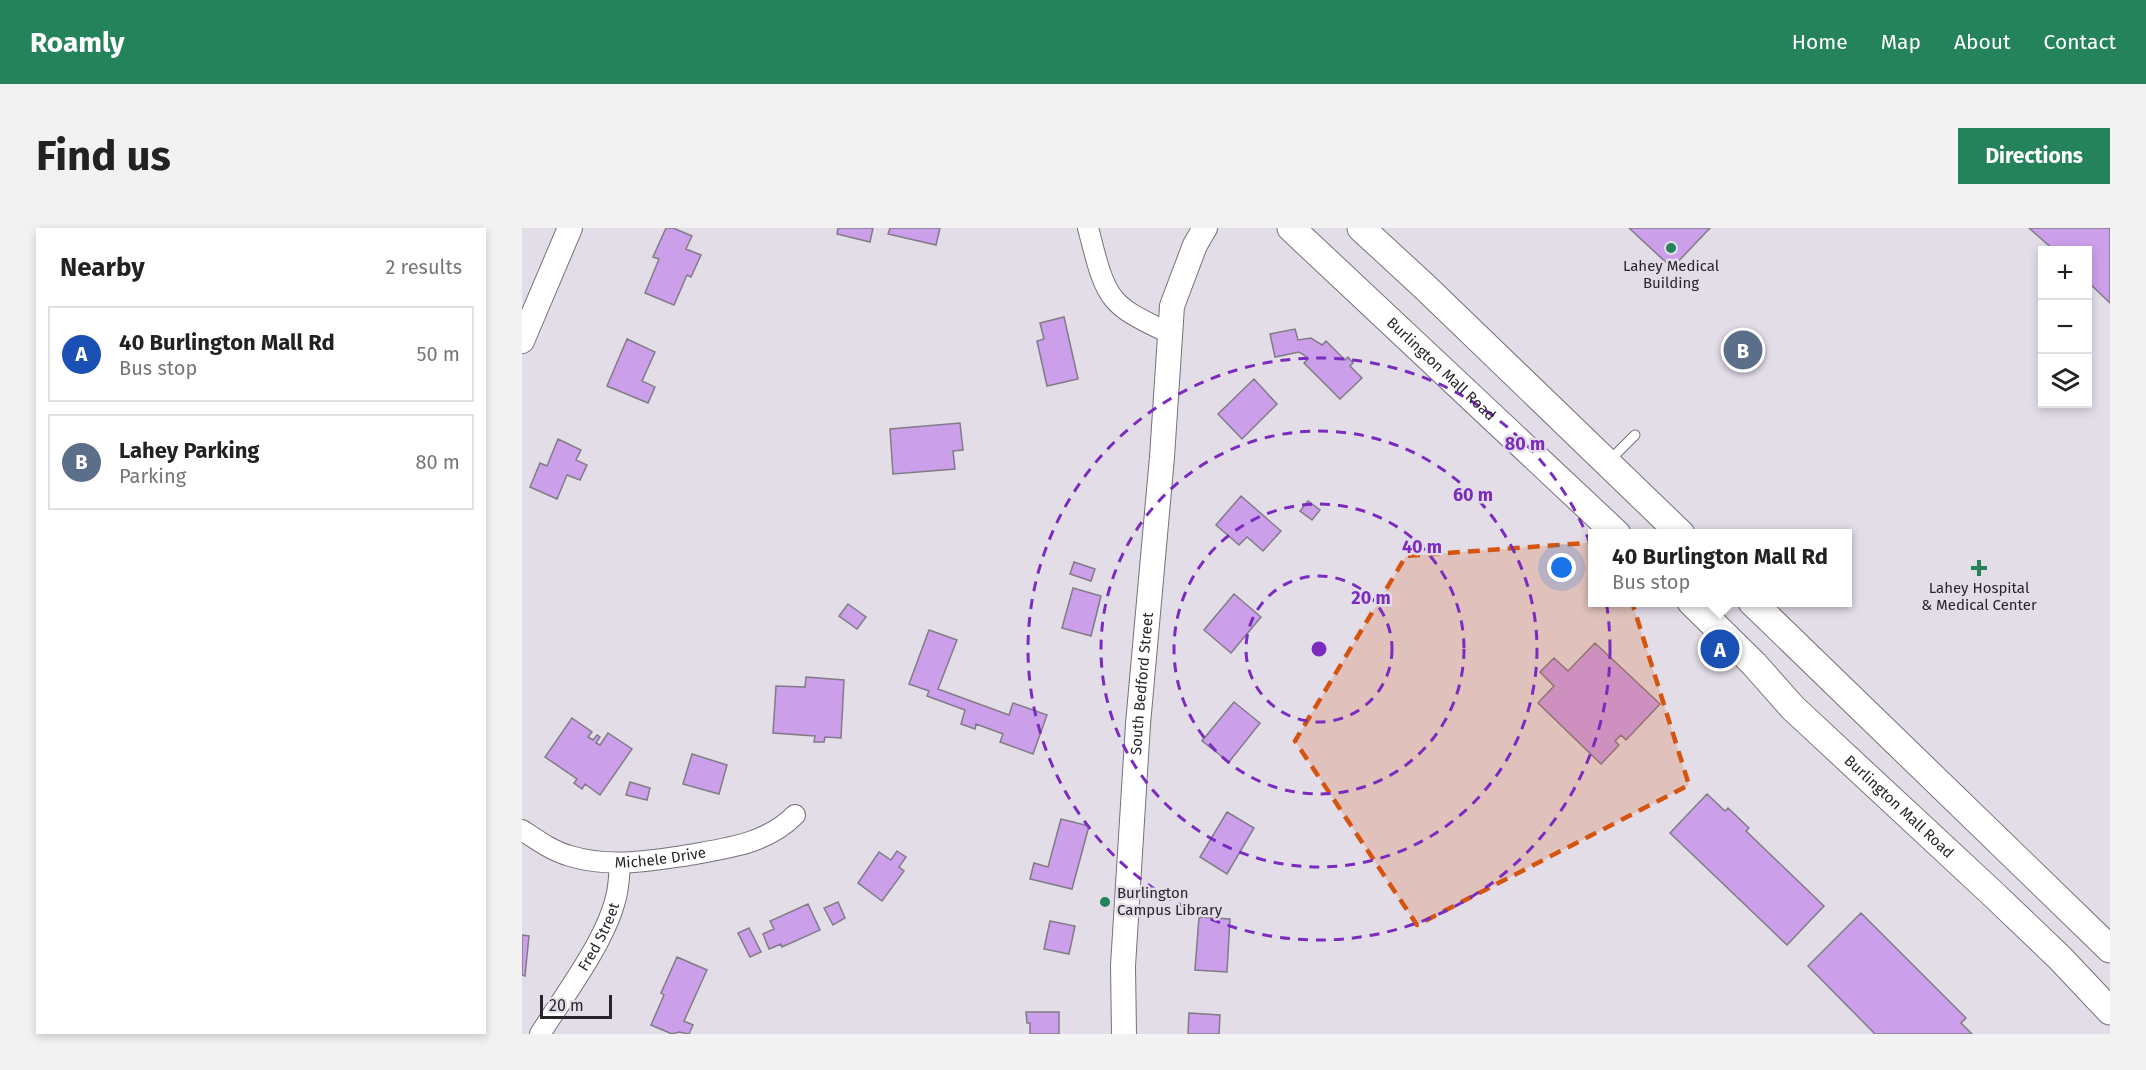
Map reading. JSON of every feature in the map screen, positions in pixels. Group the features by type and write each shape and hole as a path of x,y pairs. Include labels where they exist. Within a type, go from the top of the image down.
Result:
{"main road":[{"name":"Burlington Mall Road","path":"1291,228 1612,529"},
{"path":"1361,228 1675,529"},
{"name":"Burlington Mall Road","path":"1695,607 1754,664 1793,708 1992,892 2060,958 2110,1011"},
{"path":"1756,607 2110,949"}],"street":[{"path":"522,341 570,228"},
{"path":"1088,228 1107,288 1114,300 1126,310 1170,334"},
{"name":"South Bedford Street","path":"1124,1034 1123,966 1138,724 1162,457 1172,306 1195,245 1205,228"},
{"name":"Michele Drive","path":"522,830 568,856 620,864 647,862 743,845 777,830 795,815"},
{"name":"Fred Street","path":"540,1034 609,920 616,899 620,864"}],"lane":[{"path":"1608,463 1635,435"}],"highlighted area":[{"path":"1613,541 1689,785 1417,925 1295,741 1406,556"}],"building":[{"path":"666,228 673,228 692,236 686,249 701,255 691,277 687,275 674,305 645,293 659,259 653,257"},
{"path":"838,228 873,228 870,242 837,234"},
{"path":"890,228 940,228 936,245 888,234"},
{"name":"Lahey Medical Building","path":"1629,228 1710,228 1672,268"},
{"path":"2029,228 2110,228 2110,303 2092,286 2092,246 2049,246"},
{"path":"1064,317 1078,379 1047,386 1037,341 1044,339 1040,323"},
{"path":"1295,329 1298,340 1311,338 1322,345 1326,341 1345,360 1348,357 1353,363 1350,366 1362,378 1340,399 1304,363 1308,359 1304,355 1299,352 1275,357 1270,334"},
{"path":"627,339 655,352 642,381 655,387 648,403 607,386"},
{"path":"1254,379 1277,404 1242,439 1218,414"},
{"path":"960,423 963,450 953,451 955,469 893,474 890,429"},
{"path":"558,439 581,450 576,460 587,465 580,480 567,475 557,499 530,487 540,463 547,466"},
{"path":"1241,496 1281,531 1263,551 1247,537 1239,545 1216,525"},
{"path":"1308,501 1320,510 1312,520 1300,511"},
{"path":"1074,562 1095,569 1091,581 1070,574"},
{"path":"1073,588 1101,596 1091,636 1062,628"},
{"path":"1234,594 1261,617 1231,653 1204,630"},
{"path":"848,604 866,617 857,629 839,616"},
{"path":"929,630 957,640 938,689 1009,715 1013,703 1047,715 1033,754 1000,742 1003,734 976,724 975,729 961,724 965,710 927,696 929,691 909,684"},
{"path":"1595,643 1660,704 1626,740 1621,735 1615,741 1619,745 1601,764 1538,703 1554,686 1540,672 1554,658 1568,671"},
{"path":"806,677 844,680 841,738 825,737 824,742 814,742 815,736 773,733 776,686 805,687"},
{"path":"1234,702 1260,723 1229,762 1202,741"},
{"path":"572,718 592,732 588,737 593,740 597,735 600,737 596,743 600,745 608,733 632,749 600,795 585,784 582,789 574,783 577,779 545,757"},
{"path":"692,754 727,765 719,794 683,784"},
{"path":"630,782 650,788 647,800 626,795"},
{"path":"1707,794 1725,811 1728,808 1749,828 1746,831 1824,906 1787,945 1670,833"},
{"path":"1227,812 1254,828 1227,874 1200,857"},
{"path":"1061,819 1089,826 1072,889 1030,879 1034,863 1048,867"},
{"path":"897,851 906,857 899,867 904,871 882,901 858,883 879,852 891,860"},
{"path":"838,902 845,918 833,925 824,908"},
{"path":"808,904 820,930 782,947 781,944 769,949 763,934 774,929 770,921"},
{"path":"1861,913 1966,1018 1961,1023 1972,1034 1875,1034 1808,966"},
{"path":"1199,917 1230,919 1227,972 1195,970"},
{"path":"1050,921 1075,926 1069,954 1044,949"},
{"path":"749,928 761,952 750,957 738,933"},
{"path":"522,935 529,936 525,976 522,975"},
{"path":"677,957 707,970 684,1021 693,1025 689,1034 679,1032 672,1034 651,1025 664,995 661,993"},
{"path":"1026,1012 1059,1012 1059,1034 1030,1034 1030,1023 1027,1023"},
{"path":"1189,1013 1220,1015 1219,1034 1188,1034"}],"place":[{"name":"Lahey Medical Building","path":"1671,248"},
{"name":"Lahey Parking","path":"1743,350"},
{"name":"Lahey Hospital & Medical Center","path":"1979,568"},
{"name":"40 Burlington Mall Rd","path":"1720,649"},
{"name":"Burlington Campus Library","path":"1105,902"}]}
